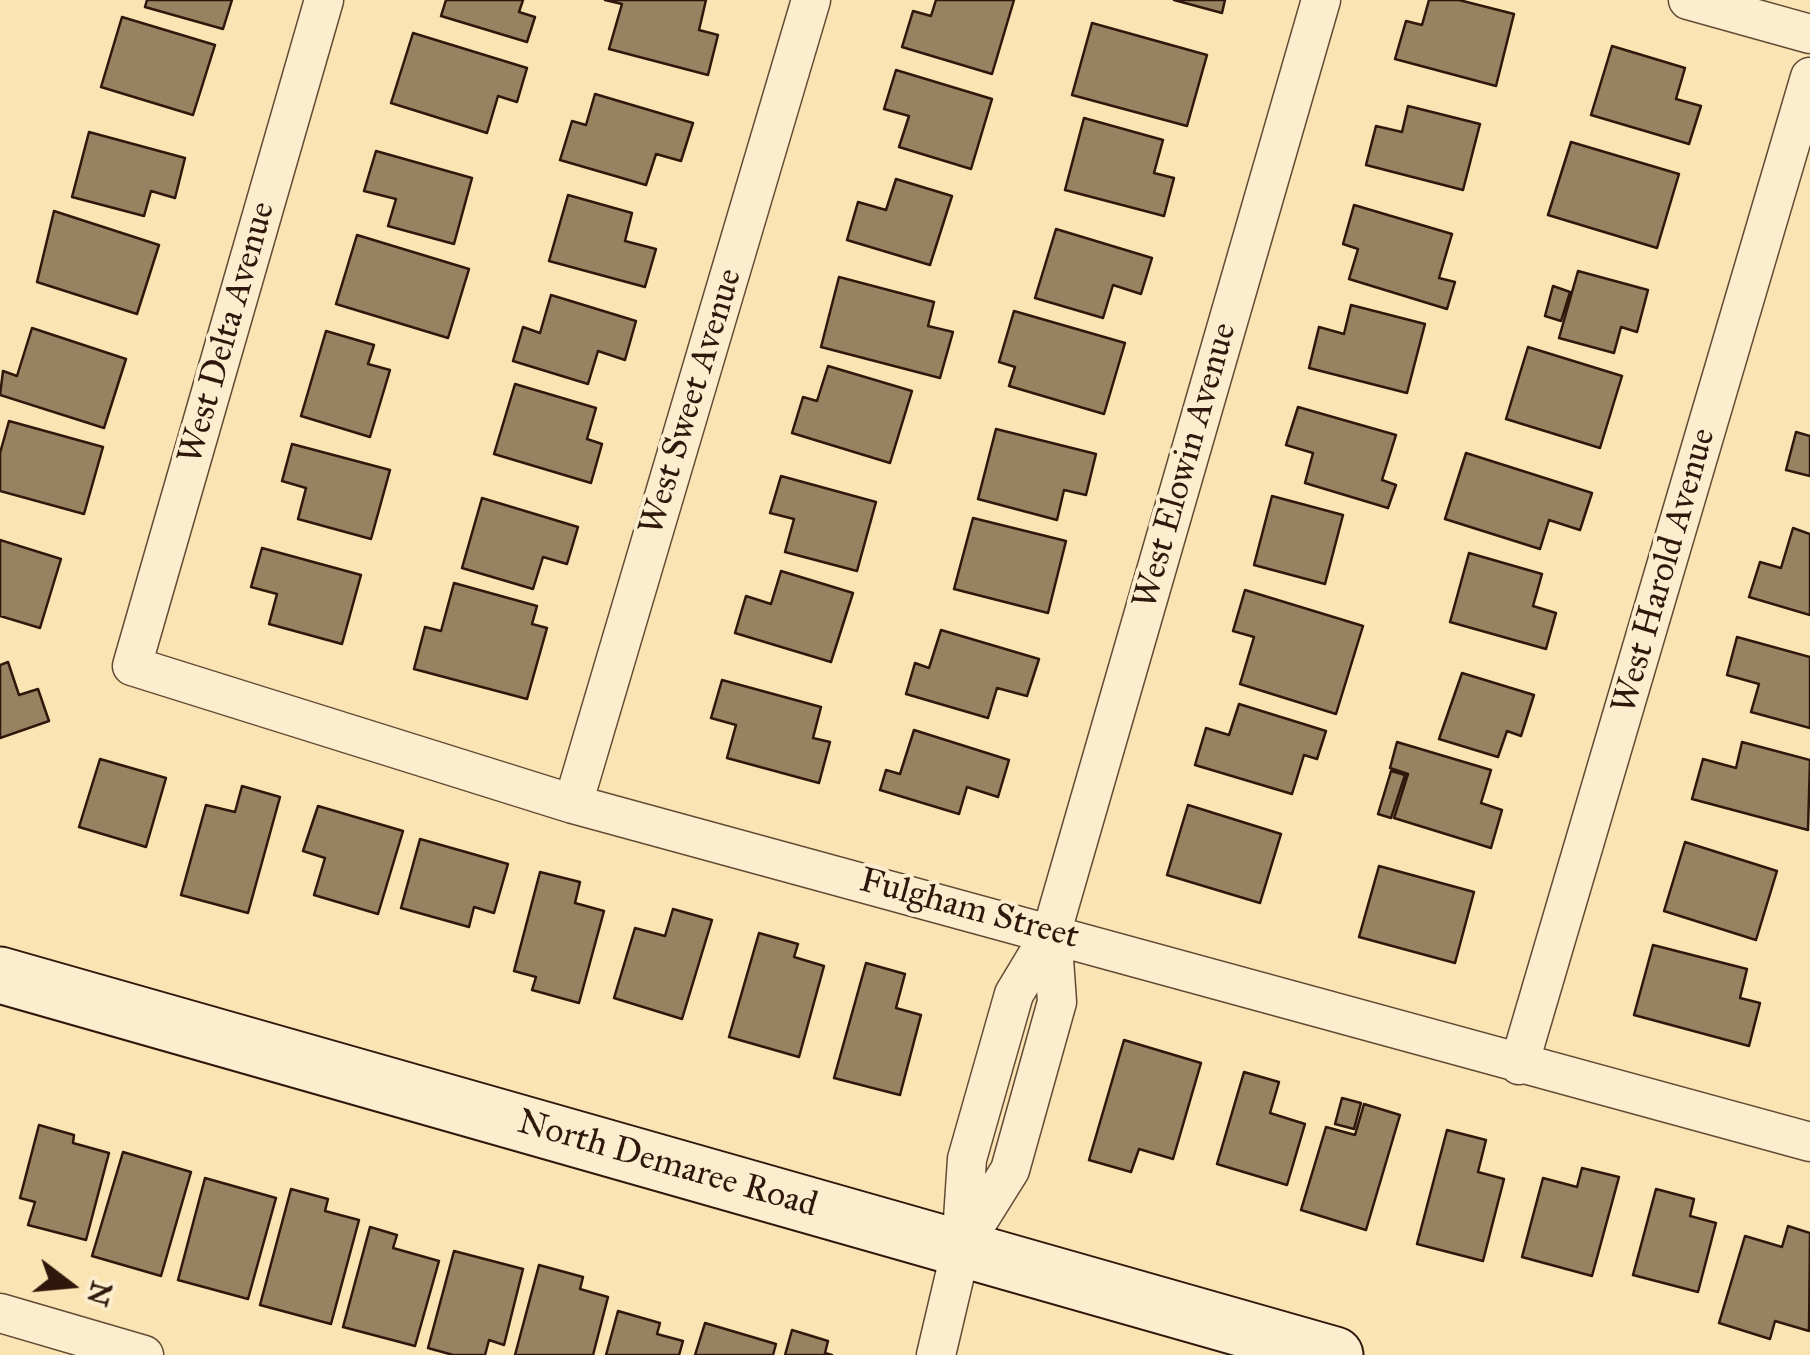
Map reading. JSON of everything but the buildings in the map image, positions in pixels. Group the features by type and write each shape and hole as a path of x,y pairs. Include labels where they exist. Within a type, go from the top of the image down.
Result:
{"main road":[{"name":"North Demaree Road","path":"0,975 1335,1355"}],"street":[{"name":"West Delta Avenue","path":"132,666 324,0"},
{"name":"West Sweet Avenue","path":"573,804 811,0"},
{"name":"West Elowin Avenue","path":"936,1355 961,1249 967,1158 1014,994 1052,932 1320,0"},
{"path":"1688,0 1810,34"},
{"name":"West Harold Avenue","path":"1519,1065 1810,77"},
{"name":"Fulgham Street","path":"132,666 573,804 1810,1142"},
{"path":"0,1313 144,1355"}]}
